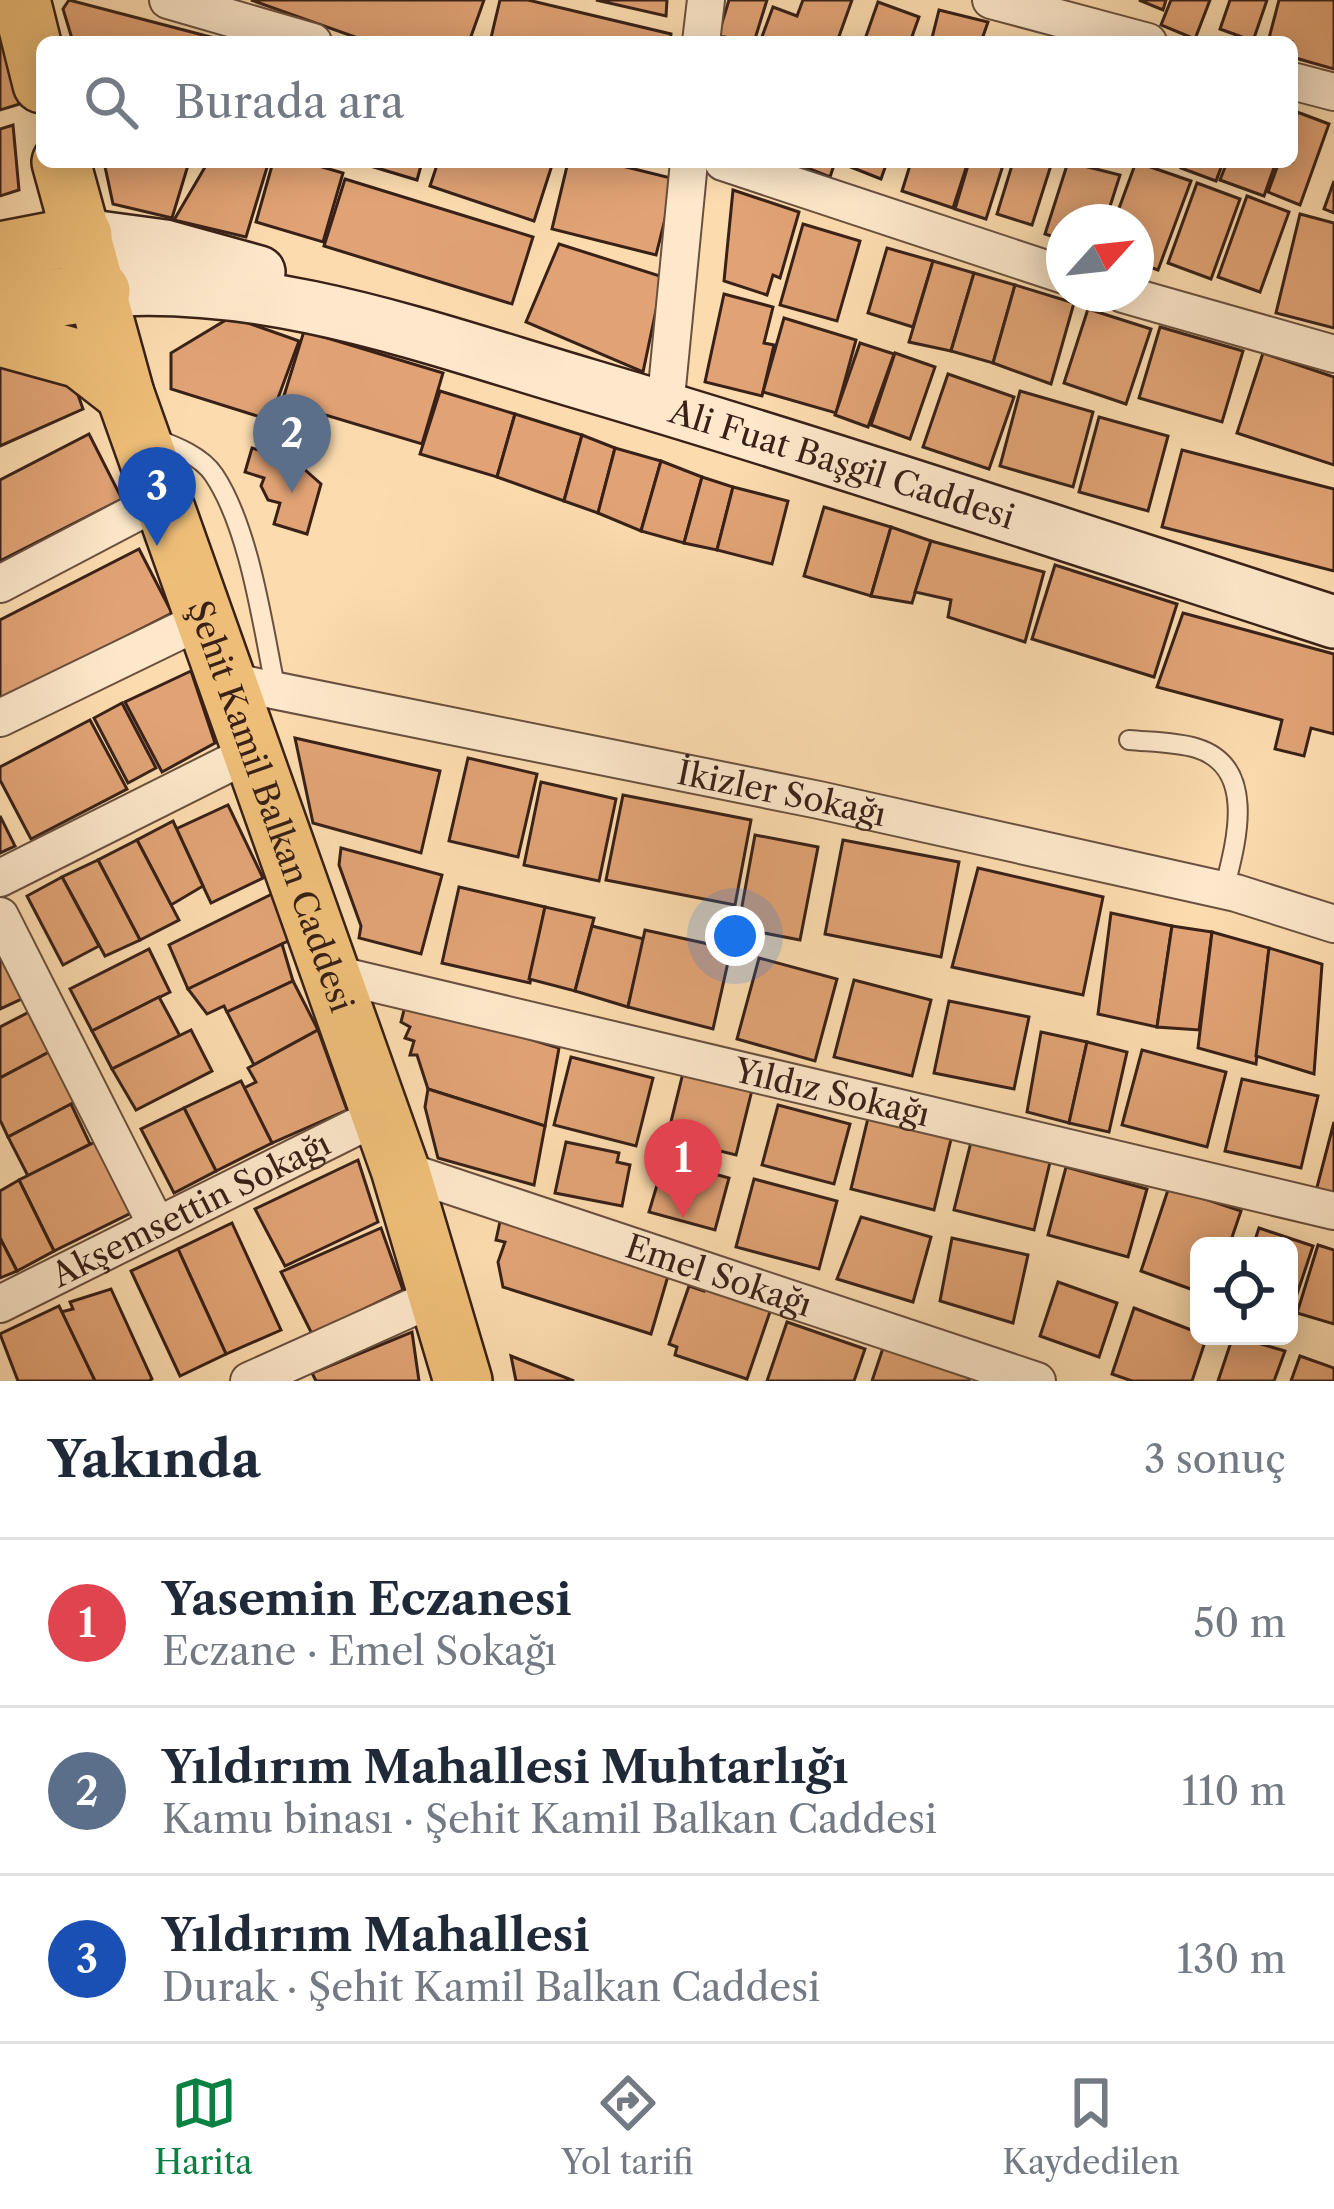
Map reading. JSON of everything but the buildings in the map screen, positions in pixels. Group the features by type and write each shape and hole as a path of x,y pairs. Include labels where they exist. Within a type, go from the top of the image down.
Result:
{"main road":[{"path":"22,0 36,59"},
{"name":"Şehit Kamil Balkan Caddesi","path":"63,168 101,291 131,413 202,620 249,686 250,753 400,1168 464,1381"},
{"path":"0,251 83,235 220,258 286,282 346,314"},
{"path":"0,306 162,286 244,292 346,314"},
{"name":"Ali Fuat Başgil Caddesi","path":"346,314 665,408 1334,622"},
{"path":"0,337 80,359 131,413"}],"street":[{"path":"169,0 293,36"},
{"path":"702,36 706,0"},
{"path":"991,0 1126,36"},
{"path":"1298,83 1334,92"},
{"path":"665,408 688,168"},
{"path":"741,168 1046,268"},
{"path":"1154,303 1334,354"},
{"path":"0,584 160,500"},
{"path":"0,718 202,620"},
{"name":"İkizler Sokağı","path":"249,686 819,800 1224,890 1334,924"},
{"path":"0,878 250,753"},
{"path":"0,916 157,1226"},
{"name":"Yıldız Sokağı","path":"330,973 1334,1210"},
{"name":"Akşemsettin Sokağı","path":"0,1304 380,1115"},
{"name":"Emel Sokağı","path":"400,1168 1037,1381"},
{"path":"249,1381 440,1295"}],"lane":[{"path":"131,413 213,472 238,532 249,686"},
{"path":"1130,740 1199,748 1234,784 1240,823 1224,890"}],"place":[{"name":"Yıldırım Mahallesi Muhtarlığı","path":"292,493"},
{"name":"Yıldırım Mahallesi","path":"157,546"},
{"name":"Yasemin Eczanesi","path":"683,1218"}]}
